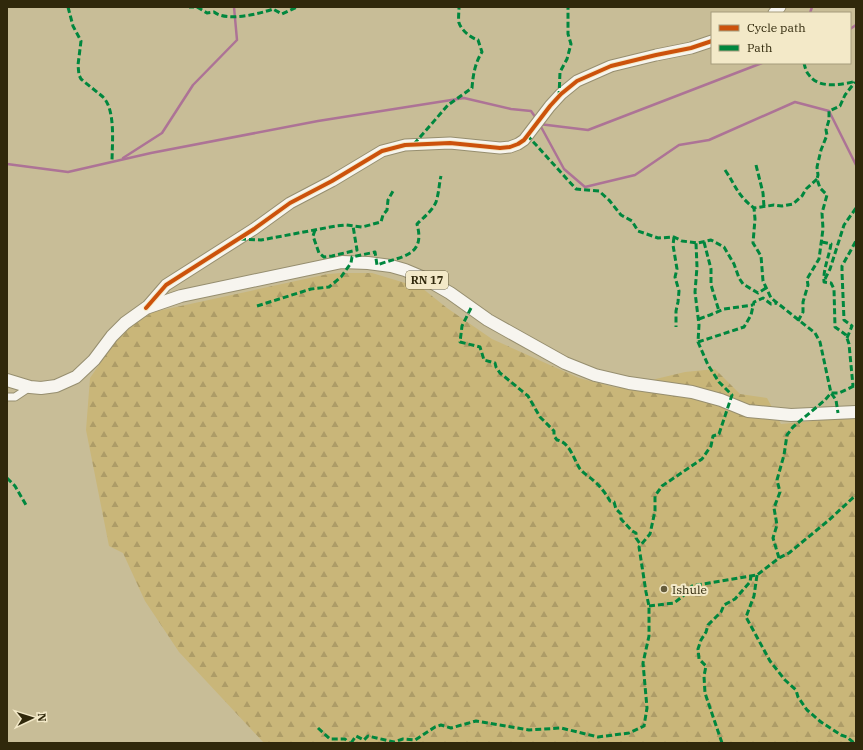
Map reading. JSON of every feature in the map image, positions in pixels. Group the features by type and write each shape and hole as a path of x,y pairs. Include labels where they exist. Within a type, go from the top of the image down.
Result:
{"main road":[{"name":"RN 17","path":"7,380 30,387 41,388 56,386 76,377 94,360 112,336 125,323 146,308 181,296 342,262 391,266 424,278 450,293 488,320 565,363 595,375 629,383 692,392 721,400 748,411 791,415 856,412"}],"street":[{"path":"146,308 166,285 254,229 290,203 332,181 382,151 405,145 450,143 500,148 510,147 524,140 539,119 561,94 577,81 611,66 711,42"},
{"path":"7,398 15,397 30,387"}],"green space":[{"path":"372,273 422,288 447,308 492,339 579,378 618,388 685,372 715,369 740,394 767,398 781,424 856,417 856,743 264,743 179,652 145,601 123,553 109,546 86,430 90,378 121,333 153,312 328,274"}],"waterway":[{"path":"123,158 162,133 193,85 237,40 234,7"},
{"path":"810,12 812,7"},
{"path":"851,28 856,25"},
{"path":"539,124 588,130 759,64"},
{"path":"7,164 68,172 151,153 318,121 464,98 511,109 531,111 536,118"},
{"path":"540,125 564,169 585,187 635,175 679,145 709,140 795,102 829,111 856,165"}],"marked path":[{"path":"68,7 73,26 81,41 78,65 79,75 81,79 103,97 110,110 113,137 112,162"},
{"path":"189,7 194,7"},
{"path":"197,7 207,13 214,12 220,15 235,17 252,15 273,9 282,14 297,7"},
{"path":"414,144 448,105 472,88 475,69 482,52 478,40 472,38 460,26 459,7"},
{"path":"559,97 560,72 567,59 571,44 568,34 568,7"},
{"path":"804,64 808,74 813,79 824,84 837,85 856,81"},
{"path":"798,321 803,312 803,302 808,285 807,279 819,259 823,229 822,213 827,195 820,188 817,179 817,167 821,150 827,135 826,130 829,120 829,111 840,106 845,95 855,82"},
{"path":"527,135 576,189 599,191 609,200 621,215 632,221 638,231 658,238 674,237 682,241 698,243 711,240 724,247 743,284 758,293 766,288"},
{"path":"756,165 763,193 764,207"},
{"path":"725,170 740,194 754,208"},
{"path":"257,306 311,289 329,287 341,277 351,263 352,257 375,252 377,265 409,254 415,249 418,243 419,235 417,224 435,205 441,176"},
{"path":"817,179 793,204 754,208 755,219 753,243 761,256 763,281 771,298 815,333 820,342 831,393 836,400 838,413"},
{"path":"240,239 261,240 336,226 346,225 362,227 381,222 383,215 387,210 388,200 393,191"},
{"path":"825,279 830,269 844,225 856,208"},
{"path":"315,230 313,236 319,253 324,257 357,250 353,226"},
{"path":"674,237 673,245 677,269 675,277 679,291 676,311 676,327"},
{"path":"847,338 852,326 844,320 842,266 856,241"},
{"path":"704,242 711,269 711,285 719,311"},
{"path":"822,242 831,244 825,268 824,282 831,283 834,289 835,327 846,335 849,344 853,386"},
{"path":"351,743 356,736 364,740 368,736 394,742 403,739 415,740 435,727 441,725 451,728 476,721 529,730 561,728 598,737 629,733 644,726 647,708 643,663 649,636 649,606 639,547 650,534 655,511 655,496 662,486 702,459 711,446 713,436 719,434 732,395 719,382 708,365 698,342 699,325 695,292 697,267 696,243"},
{"path":"698,342 744,327 751,315 754,302 763,298 771,304 777,303"},
{"path":"699,319 724,309 753,305"},
{"path":"471,308 462,326 460,342 480,347 484,360 495,363 500,373 528,396 540,417 554,431 554,436 557,440 565,444 571,452 580,469 599,486 610,501 614,502 616,509 621,514 621,519 632,531 636,533 636,538 641,545"},
{"path":"779,558 773,538 777,525 774,508 780,492 777,480 784,455 787,435 793,427 825,400 831,393 839,393 856,385"},
{"path":"7,478 15,486 26,505"},
{"path":"649,606 674,603 692,586 757,575 779,558 789,553 829,520 856,495"},
{"path":"757,575 754,596 746,617 770,661 785,680 796,690 798,697 807,710 821,722 841,735 847,737 854,743"},
{"path":"722,743 705,693 704,676 706,666 699,659 698,649 708,625 721,612 724,605 735,599 750,582 751,576"},
{"path":"318,728 330,739 345,739 349,743"}],"cycle path":[{"path":"146,308 166,285 254,229 290,203 332,181 382,151 405,145 450,143 500,148 510,147 524,140 550,106 561,94 577,81 611,66 691,48 711,41"}],"place":[{"name":"Ishule","path":"664,589"}]}
